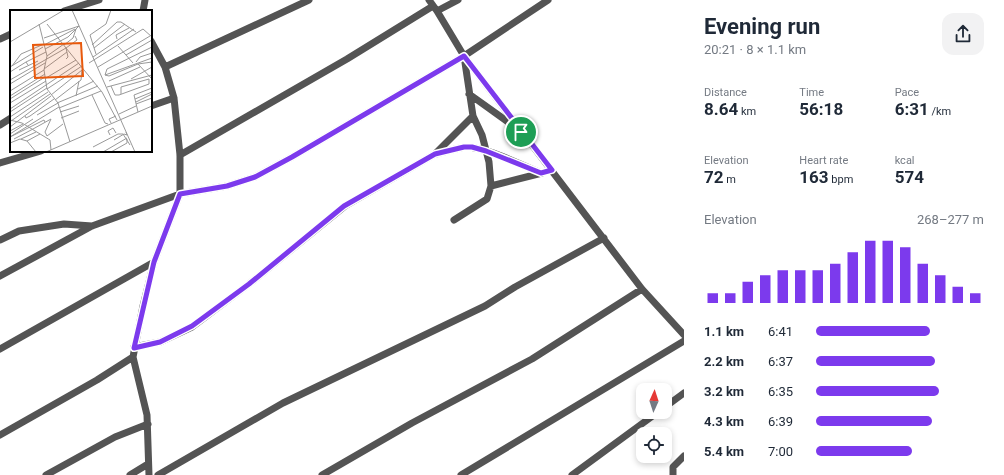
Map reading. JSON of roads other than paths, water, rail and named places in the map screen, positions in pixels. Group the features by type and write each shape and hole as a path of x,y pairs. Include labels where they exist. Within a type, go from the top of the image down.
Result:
{"street":[{"path":"67,10 99,0"},
{"path":"144,5 152,0"},
{"path":"164,67 309,0"},
{"path":"180,155 347,59 433,6 458,0"},
{"path":"0,276 92,226 180,194 227,186 255,177 292,157 464,56 548,0"},
{"path":"433,6 464,56 521,132 552,170 642,289 684,335"},
{"path":"0,38 10,34"},
{"path":"148,475 148,424 133,358 134,348 154,262 180,194 180,155 174,98 164,67 152,43"},
{"path":"454,220 487,199 492,186 482,135 473,116 464,56"},
{"path":"469,94 521,132"},
{"path":"152,106 174,98"},
{"path":"134,348 160,342 192,326 249,284 344,206 435,154 473,116"},
{"path":"0,125 10,119"},
{"path":"435,154 464,147 472,147 541,173"},
{"path":"0,163 38,152"},
{"path":"492,186 552,170"},
{"path":"0,240 19,231 64,224 92,226"},
{"path":"158,475 284,403 485,306 515,287 604,238"},
{"path":"0,349 154,262"},
{"path":"322,475 412,423 532,359 642,289"},
{"path":"461,475 684,341"},
{"path":"0,435 133,358"},
{"path":"672,402 684,393"},
{"path":"572,475 648,419"},
{"path":"46,475 115,437 148,424"},
{"path":"673,475 673,468 684,456"},
{"path":"130,475 148,464"}]}
